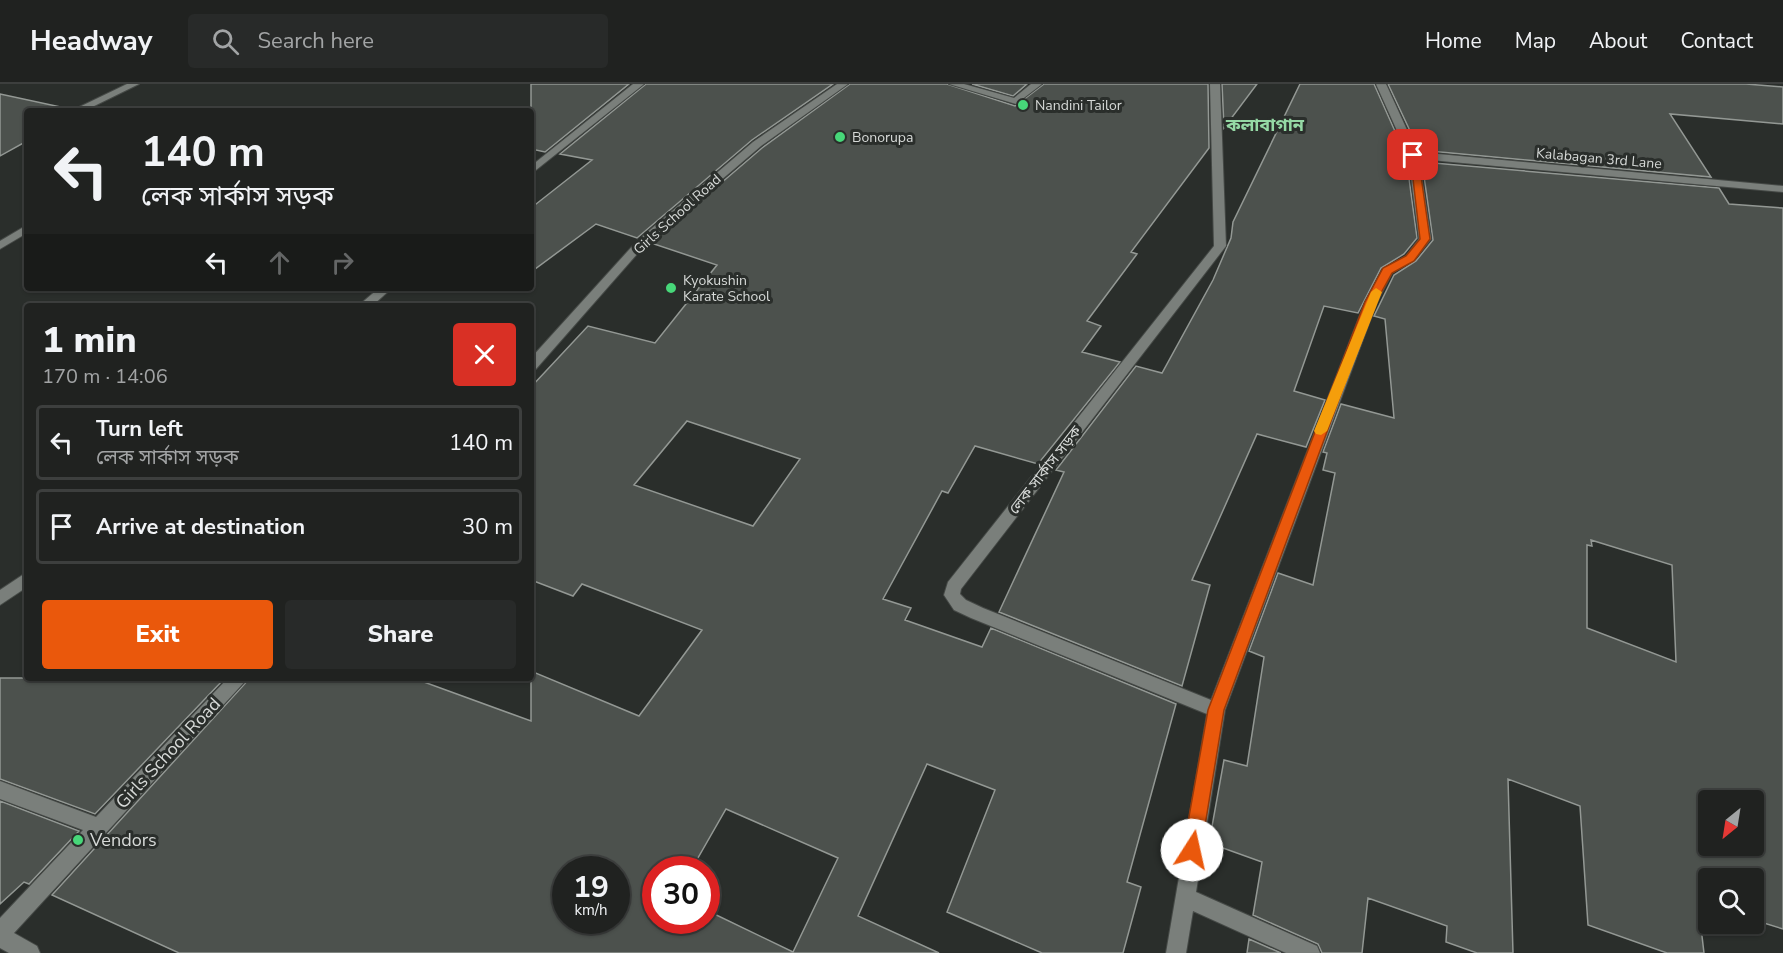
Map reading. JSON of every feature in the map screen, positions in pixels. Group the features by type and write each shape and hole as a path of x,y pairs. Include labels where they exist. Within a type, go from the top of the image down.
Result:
{"street":[{"path":"82,108 134,84"},
{"path":"534,169 639,84"},
{"name":"Girls School Road","path":"534,363 642,243 757,144 843,84"},
{"path":"954,84 1016,101 1037,84"},
{"name":"লেক সার্কাস সড়ক","path":"1215,84 1220,246 954,587 952,595 960,605 977,613 1216,710"},
{"path":"1176,953 1216,710 1371,302 1387,271 1410,258 1425,239 1413,155 1381,84"},
{"name":"Kalabagan 3rd Lane","path":"1413,155 1783,189"},
{"path":"0,246 24,230"},
{"path":"368,303 382,291"},
{"path":"0,600 24,580"},
{"name":"Girls School Road","path":"0,935 236,681"},
{"path":"0,790 99,827"},
{"path":"1184,897 1310,953"},
{"path":"0,935 30,953"}],"building":[{"path":"531,84 629,84 545,152 534,150 534,108 531,108"},
{"path":"646,84 833,84 752,140 637,238 596,224 534,270 534,206 592,160 560,154"},
{"path":"850,84 947,84 1015,106 1044,84 1208,84 1209,148 1131,252 1137,254 1087,321 1101,326 1082,352 1120,362 1038,464 975,446 948,493 942,491 883,599 911,608 905,620 982,647 991,628 1176,704 1127,882 1141,887 1123,953 1042,953 947,912 995,790 927,764 858,916 939,953 179,953 52,895 247,681 421,681 531,721 531,681 534,681 534,672 639,716 702,630 582,584 573,596 534,581 534,384 588,326 655,343 717,265 651,243 762,148","holes":["687,421 800,459 753,526 634,485","726,809 838,858 793,952 720,917 720,934 642,934 642,856 699,856"]},
{"path":"972,84 1027,84 1013,96"},
{"path":"1222,84 1257,84 1224,128"},
{"path":"1300,84 1374,84 1406,156 1417,238 1404,254 1381,268 1358,313 1324,306 1294,391 1325,400 1306,447 1257,434 1192,580 1210,585 1182,686 999,612 1064,472 1056,470 1136,366 1162,373 1213,280 1231,238 1233,222"},
{"path":"1388,84 1746,84 1783,87 1783,124 1670,114 1711,177 1419,150"},
{"path":"0,94 65,108 24,108 24,143 0,156"},
{"path":"1422,162 1719,188 1729,204 1783,208 1783,929 1764,923 1764,868 1698,868 1698,934 1702,934 1704,953 1667,953 1588,925 1580,806 1508,779 1513,953 1477,953 1446,942 1447,926 1368,898 1362,953 1322,953 1318,944 1253,915 1262,862 1209,843 1224,760 1247,766 1264,657 1249,651 1278,573 1313,585 1335,473 1323,470 1327,453 1323,452 1341,404 1394,418 1385,319 1374,316 1394,275 1416,261 1433,240","holes":["1591,540 1672,565 1676,662 1587,628 1587,545 1592,546"]},
{"path":"0,678 24,678 24,681 222,681 95,814 0,779"},
{"path":"0,801 79,831 29,884 24,882 0,904"},
{"path":"1249,939 1281,953 1247,953"}],"slow traffic":[{"path":"1321,431 1376,292"}],"place":[{"name":"Nandini Tailor","path":"1023,105"},
{"name":"Bonorupa","path":"840,137"},
{"name":"Kyokushin Karate School","path":"671,288"},
{"name":"Vendors","path":"78,840"}],"district":[{"name":"কলাবাগান","path":"1265,125"}],"route":[{"path":"1192,850 1216,710 1345,367 1371,302 1387,271 1410,258 1425,239 1413,155"}]}
